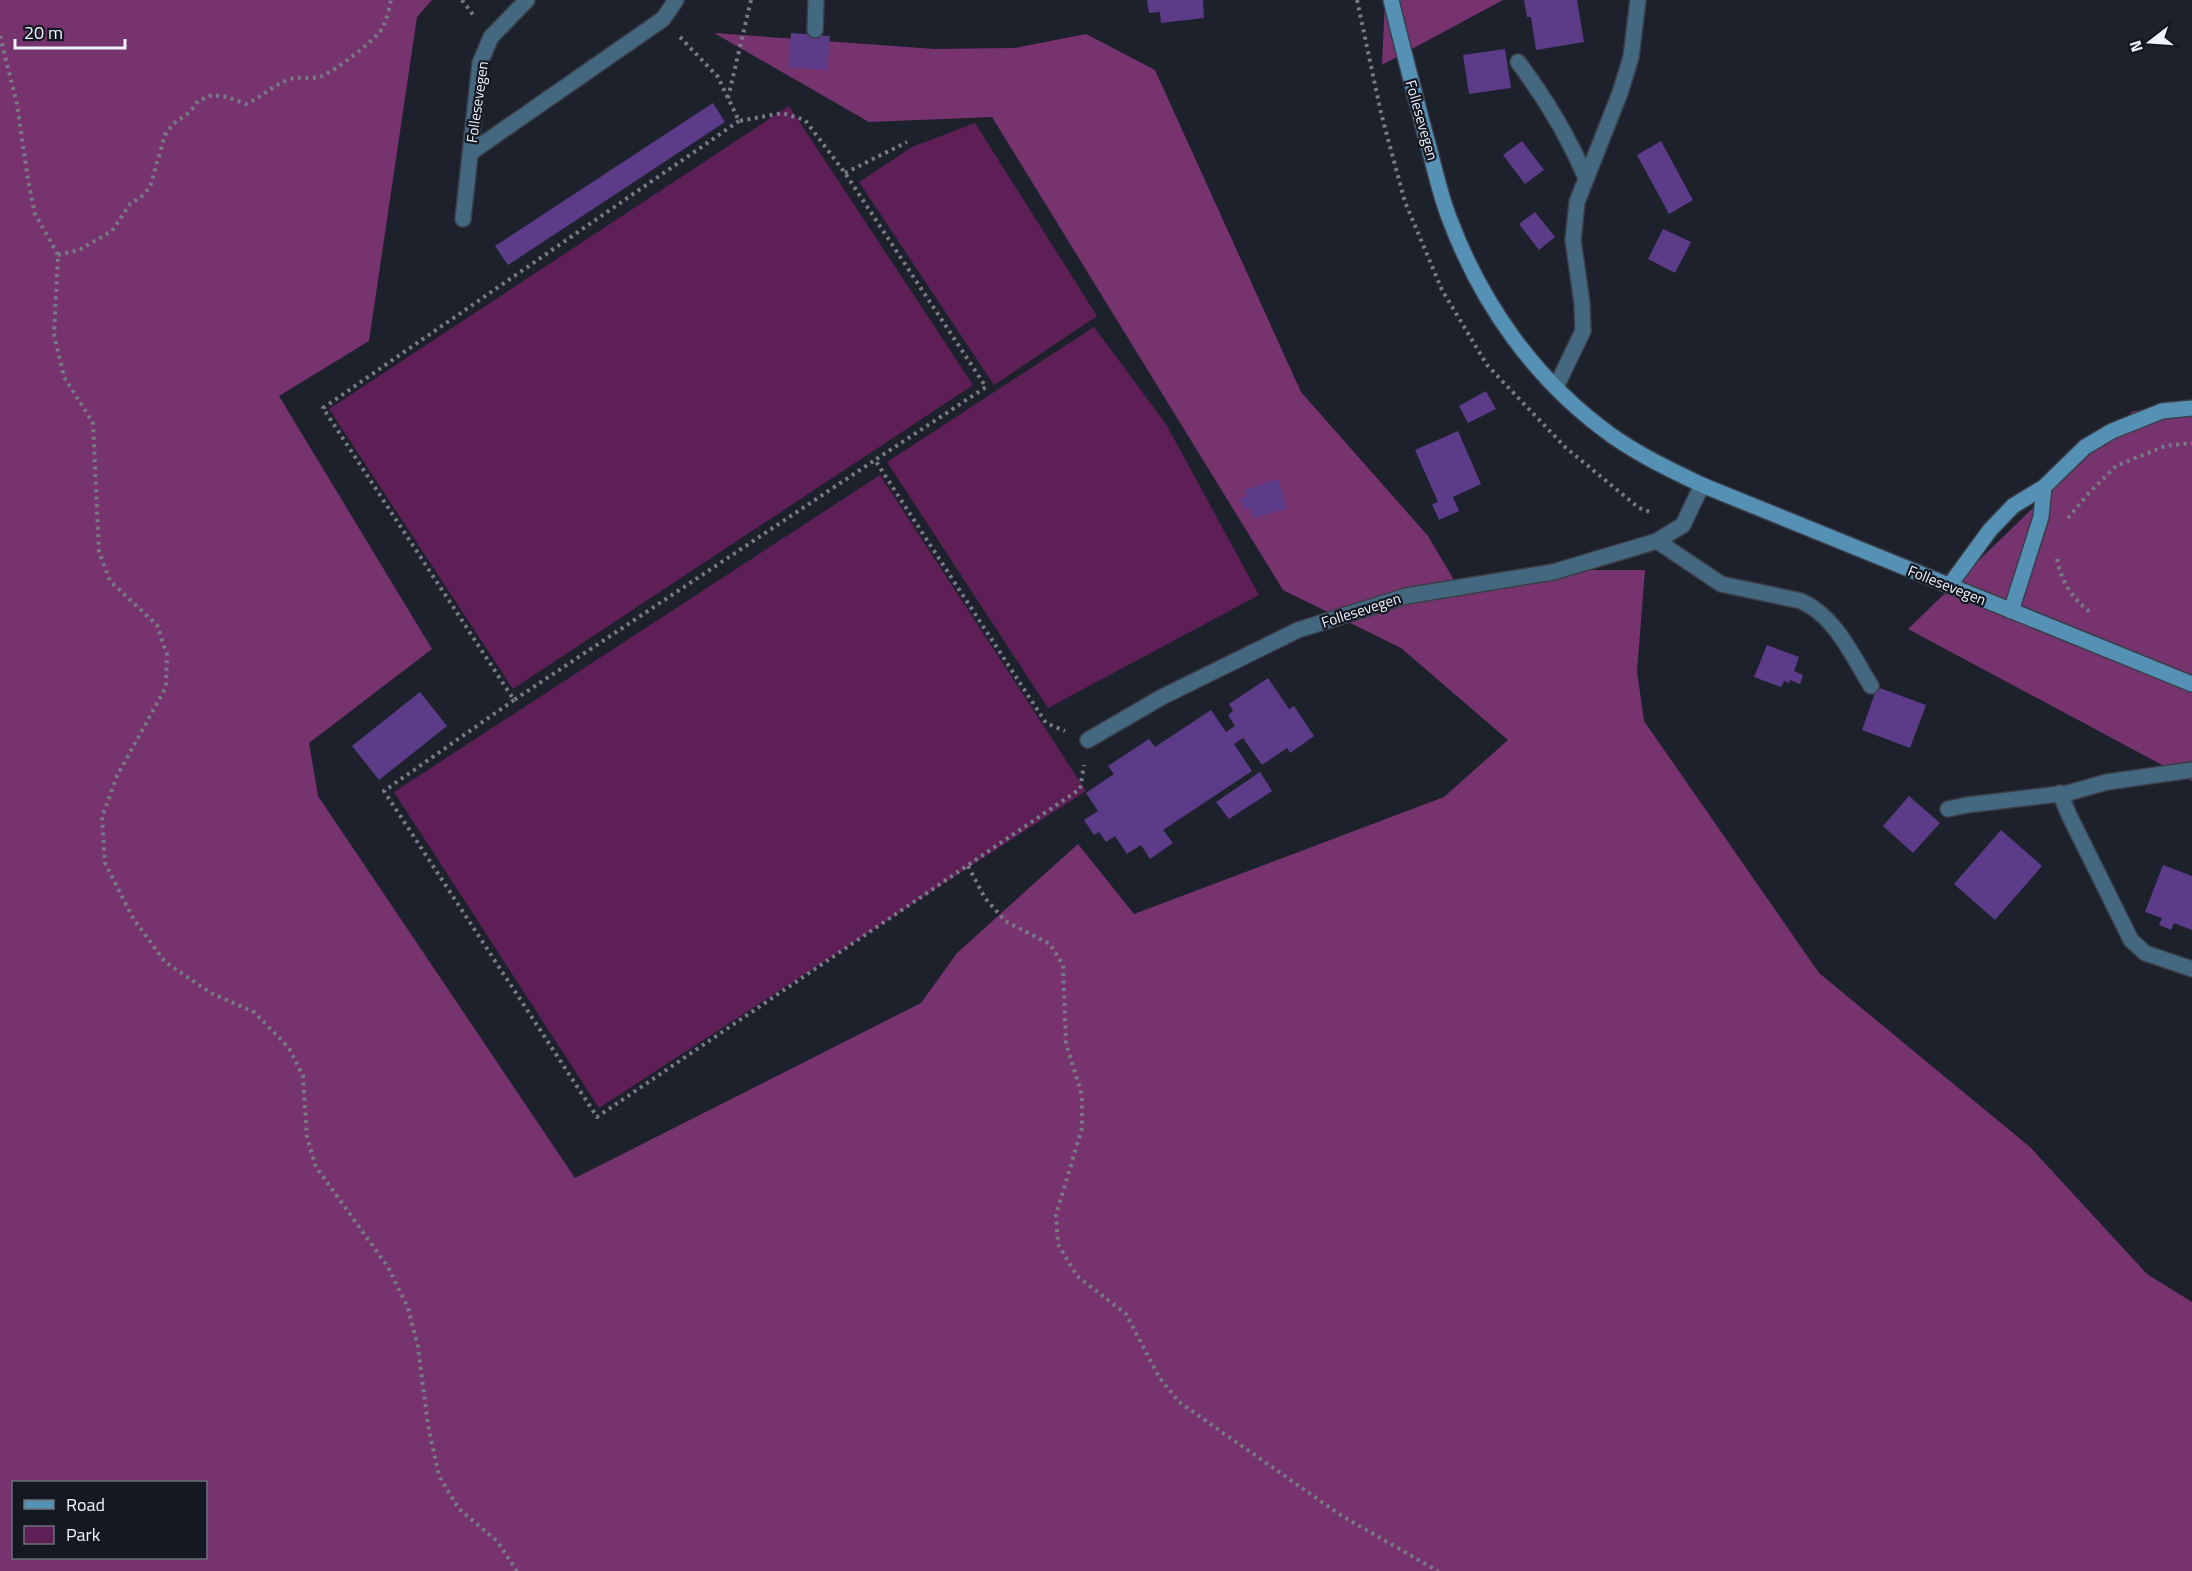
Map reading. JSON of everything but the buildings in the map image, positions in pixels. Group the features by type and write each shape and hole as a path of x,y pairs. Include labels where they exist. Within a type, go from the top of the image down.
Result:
{"main road":[{"name":"Follesevegen","path":"1391,0 1449,218 1470,269 1497,316 1530,361 1611,435 1657,464 1702,485 2192,684"},
{"path":"1949,586 1990,530 2013,506 2044,487 2085,447 2112,431 2162,411 2192,408"},
{"path":"2011,611 2041,517 2044,487"}],"lane":[{"name":"Follesevegen","path":"463,219 480,63 491,37 527,0"},
{"path":"470,153 663,18 676,0"},
{"path":"816,0 816,30"},
{"path":"1556,387 1583,331 1582,303 1573,240 1576,202 1620,93 1631,57 1637,4"},
{"path":"1518,62 1555,114 1586,178"},
{"path":"1683,525 1702,485"},
{"name":"Follesevegen","path":"1088,740 1162,697 1298,630 1407,596 1527,575 1553,573 1657,541 1683,525"},
{"path":"1657,541 1721,584 1801,601 1812,606 1839,633 1871,686"},
{"path":"1948,809 2060,793 2107,782 2192,770"},
{"path":"2060,793 2131,940 2145,953 2192,969"}],"path":[{"path":"58,255 79,250 112,231 130,204 150,187 165,135 173,124 190,112 198,101 212,95 227,97 246,104 258,99 271,87 293,78 323,75 371,41 384,27 391,0"},
{"path":"728,98 751,0"},
{"path":"663,18 718,77 739,121"},
{"path":"0,36 17,104 35,214 58,255 54,334 64,377 93,423 99,552 110,581 157,625 167,654 166,687 117,776 102,818 105,862 134,918 165,962 211,993 254,1012 289,1048 303,1076 307,1138 316,1167 388,1267 408,1308 418,1347 428,1425 439,1476 459,1509 496,1541 516,1571"},
{"path":"514,700 322,408 739,121 782,113 805,120 845,173 986,387 875,460 514,700 384,791 597,1117 1080,789 1088,740 1046,723 875,460"},
{"path":"845,173 907,142"},
{"path":"1527,406 1565,447 1640,508 1683,525"},
{"path":"2064,524 2088,494 2116,466 2165,446 2192,443"},
{"path":"2057,550 2057,560 2063,580 2077,602 2098,617"},
{"path":"968,866 986,898 1005,921 1050,944 1063,965 1066,1044 1082,1095 1082,1128 1056,1215 1058,1244 1077,1276 1126,1314 1159,1377 1179,1402 1342,1516 1438,1571"}],"green space":[{"path":"789,106 973,385 513,689 329,409"},
{"path":"975,123 1097,316 994,385 859,182 912,147"},
{"path":"1094,327 1166,424 1259,595 1048,708 887,462"},
{"path":"880,475 1086,791 599,1108 394,792"}],"shaded area":[{"path":"0,0 432,0 417,17 369,341 279,396 432,649 309,743 318,796 575,1178 921,1003 957,953 1078,844 1134,914 1444,797 1508,740 1401,648 1283,590 992,117 869,122 714,33 935,49 1015,48 1086,34 1155,70 1301,392 1428,536 1460,590 1547,570 1645,570 1637,671 1644,721 1819,973 2030,1147 2147,1274 2192,1302 2192,1571 0,1571"},
{"path":"1385,0 1503,0 1382,65"},
{"path":"2192,409 2192,781 1908,629 2133,411"}]}
